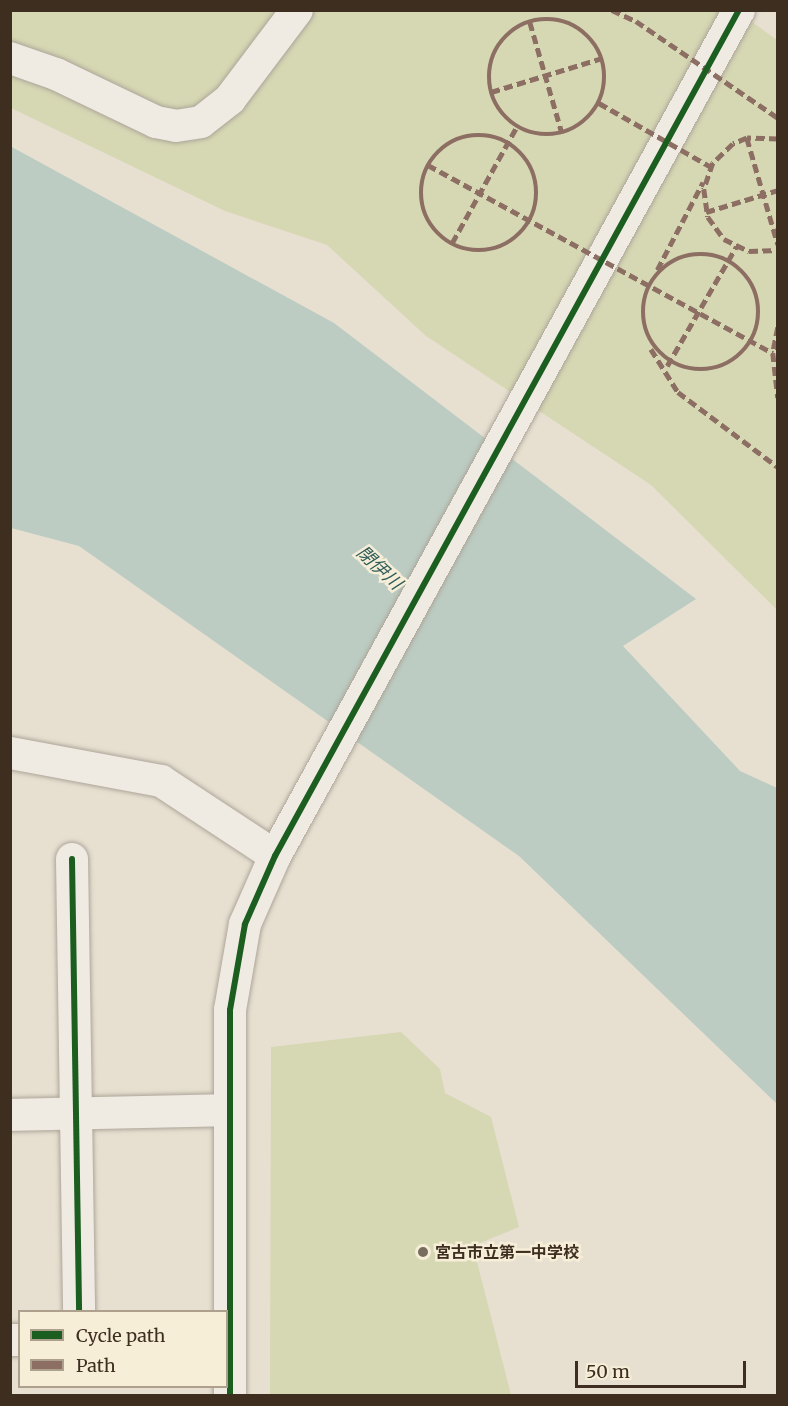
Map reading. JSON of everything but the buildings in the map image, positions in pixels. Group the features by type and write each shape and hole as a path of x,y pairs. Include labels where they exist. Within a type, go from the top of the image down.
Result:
{"street":[{"path":"10,58 56,74 156,122 176,126 201,122 230,99 297,10"},
{"path":"230,1395 228,1335 230,1010 244,924 275,856 738,10"},
{"path":"10,753 161,781 275,856"},
{"path":"72,859 79,1310"},
{"path":"10,1114 230,1110"}],"green space":[{"path":"11,11 737,11 777,40 777,610 651,485 426,336 327,245 225,211 11,108"},
{"name":"宮古市立第一中学校","path":"401,1032 440,1069 445,1093 491,1117 519,1227 473,1246 511,1395 270,1395 271,1047"}],"water":[{"name":"閉伊川","path":"10,146 334,323 696,599 623,646 740,771 777,788 777,1104 519,856 79,546 11,528"}],"marked path":[{"path":"612,10 636,21 778,118"},
{"path":"547,19 569,23 588,36 601,55 605,77 601,99 588,118 569,131 547,135 525,131 506,118 493,99 489,77 493,55 506,36 525,23 547,19"},
{"path":"530,22 562,133"},
{"path":"491,92 602,58"},
{"path":"599,103 711,167"},
{"path":"452,243 517,126"},
{"path":"479,135 501,139 520,152 533,171 537,193 533,215 520,234 501,247 479,251 457,247 438,234 425,215 421,193 425,171 438,152 457,139 479,135"},
{"path":"747,138 778,245"},
{"path":"778,139 747,138 733,144 713,163 704,189 708,217 724,239 749,251 778,250"},
{"path":"428,165 773,353"},
{"path":"657,270 703,182"},
{"path":"706,212 778,190"},
{"path":"667,366 736,247"},
{"path":"701,254 723,258 742,271 755,290 759,312 755,334 742,353 723,366 701,370 679,366 660,353 647,334 643,312 647,290 660,271 679,258 701,254"},
{"path":"778,327 773,353 778,398"},
{"path":"651,349 678,392 778,467"}],"cycle path":[{"path":"230,1396 230,1010 245,924 275,856 739,10"},
{"path":"72,859 79,1310"}],"place":[{"name":"宮古市立第一中学校","path":"423,1252"}]}
